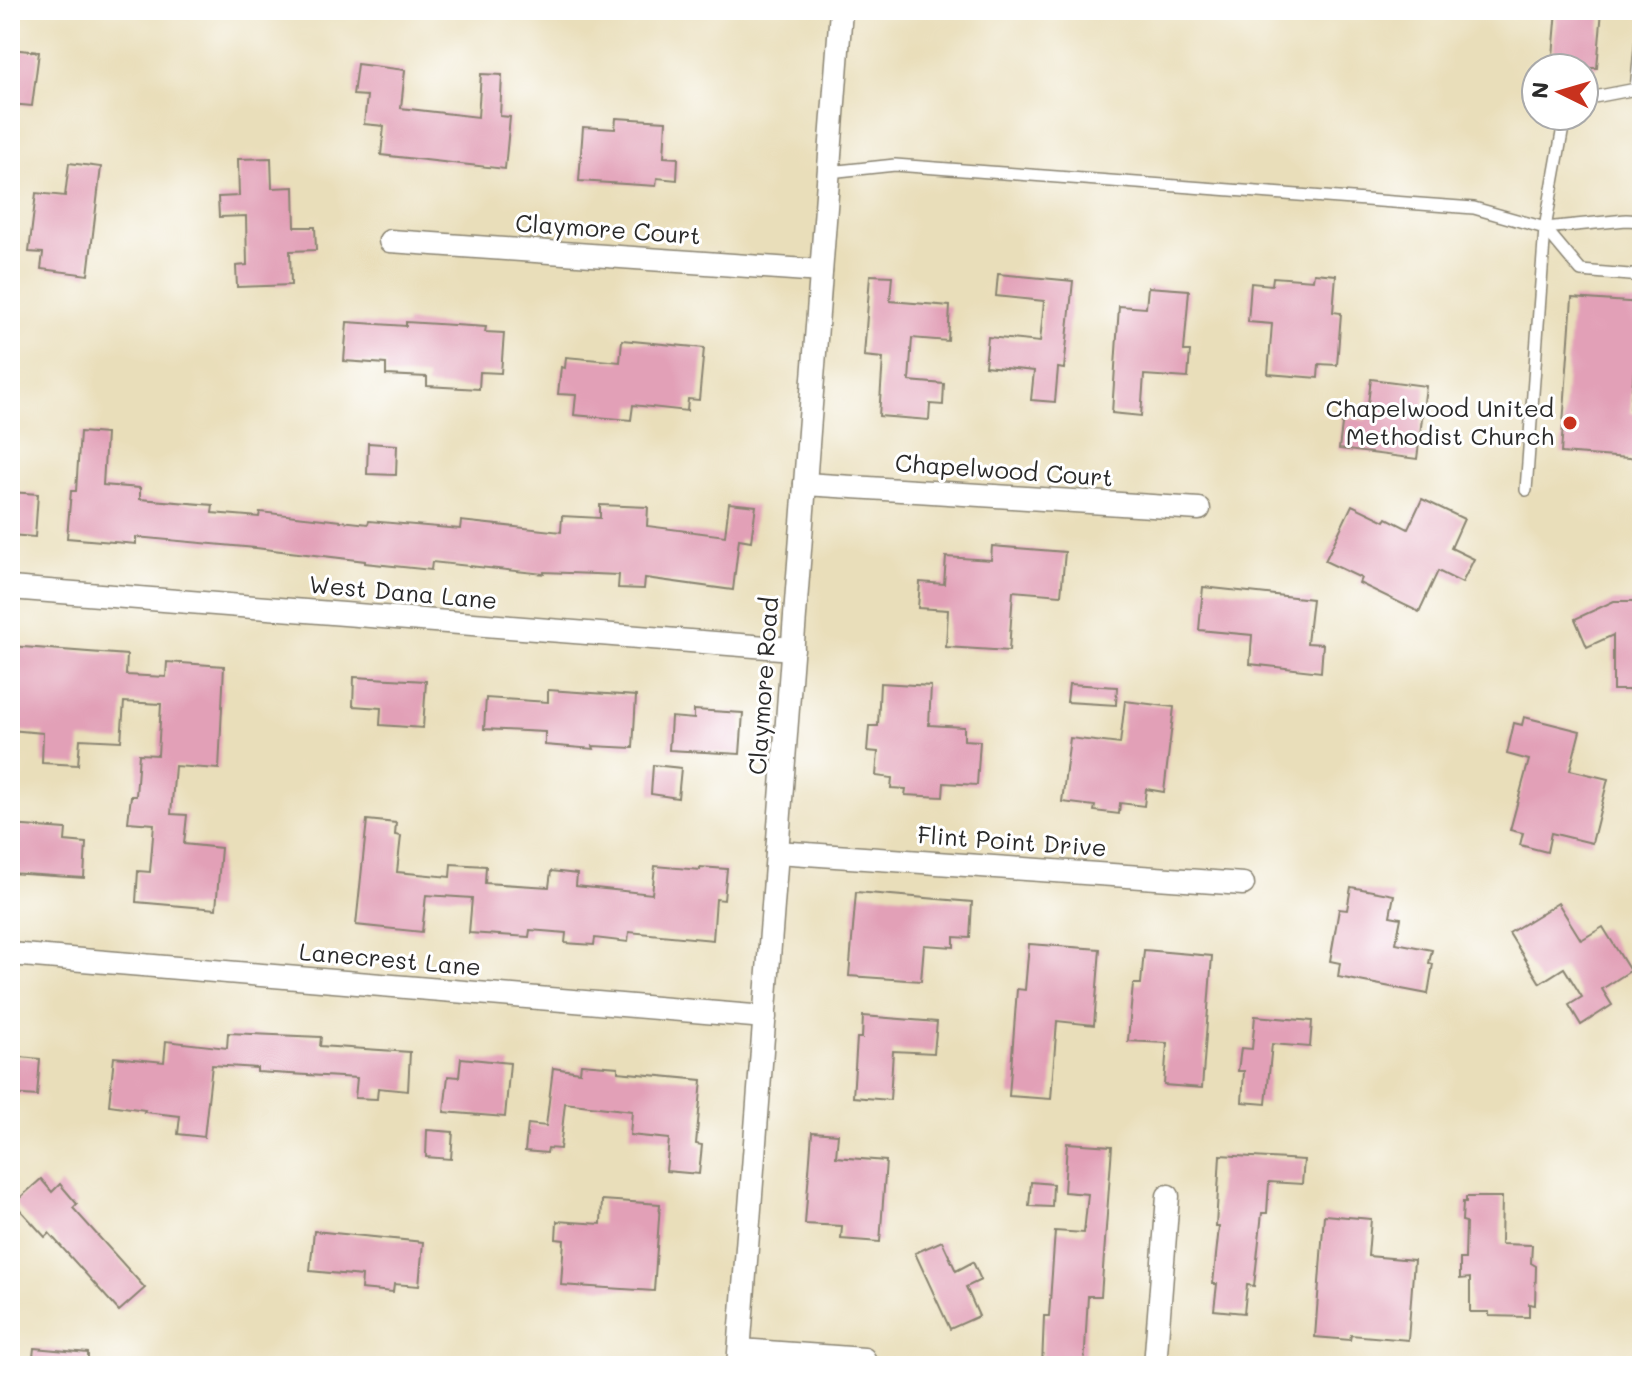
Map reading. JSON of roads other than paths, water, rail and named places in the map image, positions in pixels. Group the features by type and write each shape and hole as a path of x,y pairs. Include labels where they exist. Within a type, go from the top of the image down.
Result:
{"street":[{"name":"Claymore Road","path":"739,1358 841,10"},
{"name":"Claymore Court","path":"390,241 821,271"},
{"name":"Chapelwood Court","path":"805,484 1199,509"},
{"name":"West Dana Lane","path":"10,588 793,649"},
{"name":"Flint Point Drive","path":"777,852 1243,884"},
{"name":"Lanecrest Lane","path":"10,954 765,1017"},
{"path":"1155,1366 1168,1196"},
{"path":"739,1358 864,1359"}],"lane":[{"path":"1600,96 1636,89 1642,30"},
{"path":"1526,490 1545,228 1562,132"},
{"path":"829,172 895,165 1474,208 1545,228 1642,221"},
{"path":"1545,228 1581,271 1642,276"}],"place":[{"name":"Chapelwood United Methodist Church","path":"1570,423"}]}
